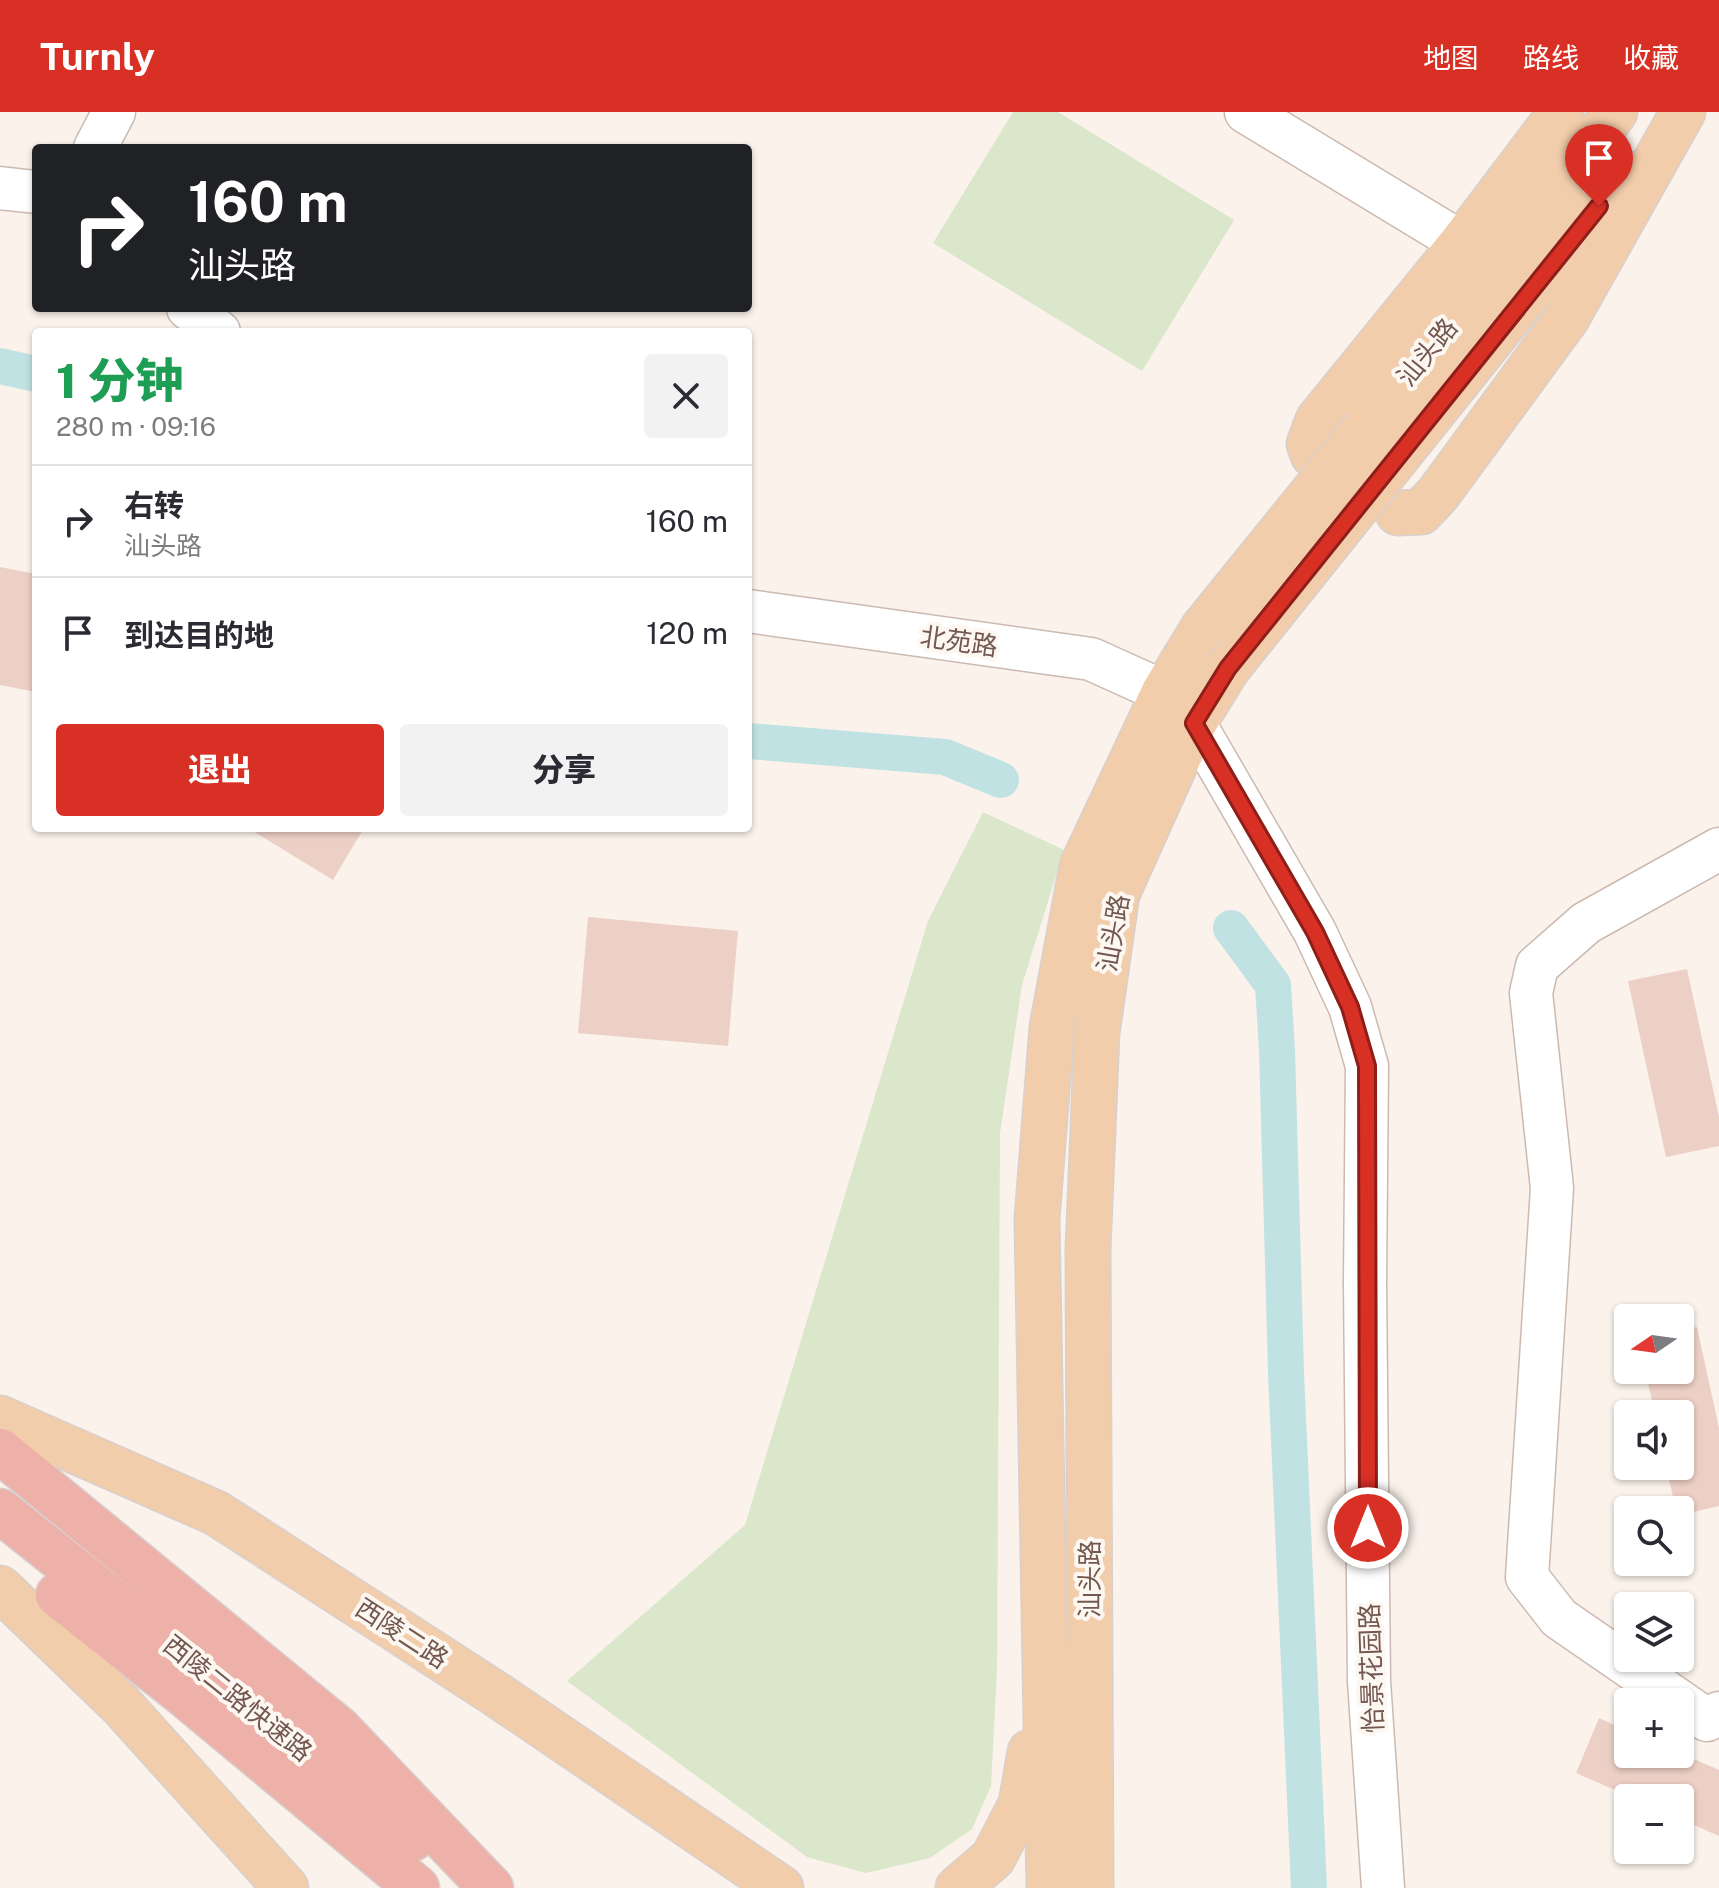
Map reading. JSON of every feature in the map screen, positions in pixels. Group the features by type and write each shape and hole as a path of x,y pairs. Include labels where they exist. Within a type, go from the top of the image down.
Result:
{"highway":[{"path":"0,1451 339,1729 491,1888"},
{"name":"西陵二路快速路","path":"0,1511 180,1651 474,1888"},
{"name":"西陵二路快速路","path":"0,1549 181,1692 417,1888"}],"main road":[{"path":"1313,455 1309,444 1318,420 1462,243 1561,112"},
{"name":"汕头路","path":"1049,1888 1037,1219 1052,1027 1082,866 1164,692 1203,628 1546,205 1615,112"},
{"name":"汕头路","path":"1091,1888 1088,1249 1097,1033 1117,894 1194,723 1228,668 1675,112"},
{"path":"1398,513 1421,512 1438,494 1567,318 1683,112"},
{"name":"西陵二路","path":"0,1418 216,1513 496,1694 781,1888"},
{"path":"0,1588 121,1705 286,1888"},
{"path":"958,1888 993,1858 1021,1804 1044,1671"},
{"path":"724,1847 760,1888"},
{"path":"724,1847 813,1888"}],"street":[{"path":"97,144 114,112"},
{"path":"1246,112 1462,243"},
{"path":"0,188 32,192"},
{"path":"193,312 214,328"},
{"name":"北苑路","path":"752,612 1091,659 1164,692"},
{"name":"怡景花园路","path":"1194,723 1315,932 1350,1007 1367,1066 1365,1283 1369,1681 1383,1888"},
{"path":"1719,849 1586,923 1537,966 1531,993 1552,1188 1527,1577 1559,1618 1707,1720 1719,1713"}],"green space":[{"path":"1013,112 1058,112 1234,220 1142,371 933,243"},
{"path":"983,812 1064,850 1022,985 1000,1133 997,1670 991,1786 972,1829 930,1858 866,1873 807,1857 567,1681 745,1525 928,921"}],"building":[{"path":"0,567 32,573 32,691 0,685"},
{"path":"255,832 362,832 333,880"},
{"path":"588,917 738,931 728,1046 578,1033"},
{"path":"1687,969 1719,1117 1719,1146 1666,1157 1628,981"},
{"path":"1697,1327 1719,1428 1719,1506 1694,1512 1694,1496 1673,1496 1669,1480 1694,1480 1694,1400 1652,1400 1648,1384 1694,1384 1694,1328"},
{"path":"1599,1718 1614,1725 1614,1768 1694,1768 1694,1759 1719,1770 1719,1836 1694,1825 1694,1784 1614,1784 1614,1790 1576,1773"}],"waterway":[{"path":"0,366 32,373"},
{"path":"752,741 945,757 1001,780"},
{"path":"1231,928 1273,985 1286,1373 1309,1888"}],"route":[{"path":"1368,1528 1365,1283 1367,1066 1350,1007 1315,932 1194,723 1228,668 1599,206"}]}
